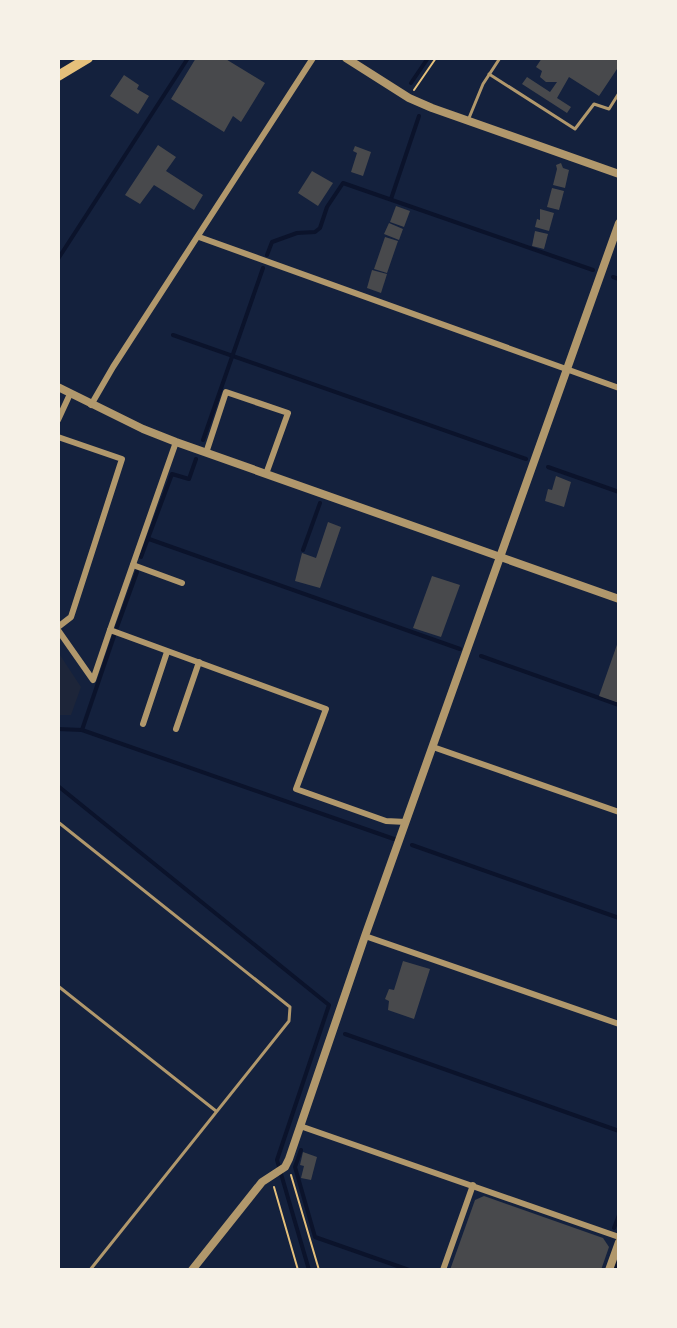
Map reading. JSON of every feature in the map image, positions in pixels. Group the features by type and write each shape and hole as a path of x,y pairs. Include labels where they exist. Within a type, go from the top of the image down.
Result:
{"main road":[{"path":"58,76 76,61 88,58"}],"street":[{"path":"91,405 313,58"},
{"path":"346,58 409,98 467,122 619,174"},
{"path":"192,1270 271,1174 286,1164 619,223"},
{"path":"199,237 619,388"},
{"path":"58,387 176,442 619,599"},
{"path":"206,453 226,392 288,413 266,474"},
{"path":"58,420 70,394"},
{"path":"58,437 122,459 71,617 58,629 93,680 176,442"},
{"path":"133,565 182,583"},
{"path":"110,630 326,709 296,789 386,821 406,822"},
{"path":"143,724 167,652"},
{"path":"176,729 199,662"},
{"path":"433,747 619,812"},
{"path":"365,936 619,1024"},
{"path":"300,1126 619,1239 609,1270"},
{"path":"443,1270 473,1185"}],"lane":[{"path":"467,122 489,74 500,58"},
{"path":"489,74 575,129 594,104 619,112"},
{"path":"609,109 619,93"},
{"path":"58,822 290,1007 289,1021 90,1270"},
{"path":"58,986 216,1111"}],"path":[{"path":"409,98 436,58"},
{"path":"286,1164 319,1270"},
{"path":"271,1174 298,1270"}],"shaded area":[{"path":"58,652 81,687 71,715 58,715"}],"building":[{"path":"196,58 224,58 265,83 241,122 233,116 224,132 171,99"},
{"path":"542,58 619,58 619,66 599,96 569,77 557,98 571,107 567,113 522,84 527,77 550,92 557,82 546,82 540,77 542,71 536,67"},
{"path":"124,75 149,96 138,114 110,96"},
{"path":"158,145 176,157 166,171 203,195 194,210 154,185 140,204 125,195"},
{"path":"355,146 371,152 363,176 351,172 357,153 353,151"},
{"path":"561,163 563,168 569,170 565,188 553,185 556,165"},
{"path":"312,171 333,183 318,206 298,193"},
{"path":"552,188 564,191 559,210 547,207"},
{"path":"396,206 410,211 404,227 390,222"},
{"path":"540,209 554,213 549,231 535,227 537,219 540,220"},
{"path":"389,223 403,229 399,240 384,234"},
{"path":"535,231 548,234 544,249 532,246"},
{"path":"385,237 398,241 387,273 374,269"},
{"path":"372,270 387,274 381,293 367,288"},
{"path":"556,476 571,482 564,507 545,501"},
{"path":"328,522 341,527 320,588 295,581 302,553 316,558"},
{"path":"432,576 460,585 441,637 413,628"},
{"path":"619,639 619,703 599,696"},
{"path":"403,961 430,969 414,1019 388,1010 389,1001 385,999 389,989 394,990"},
{"path":"303,1152 317,1157 311,1180 301,1178"},
{"path":"484,1196 603,1238 609,1247 601,1270 450,1270 475,1200"}],"waterway":[{"path":"58,259 188,58"},
{"path":"411,83 428,58"},
{"path":"391,199 419,116"},
{"path":"267,255 272,242 297,233 315,232 320,228 327,207 343,183 593,270"},
{"path":"203,440 263,268"},
{"path":"613,277 619,279"},
{"path":"173,335 526,459"},
{"path":"141,557 172,474 189,479 196,459"},
{"path":"548,467 619,492"},
{"path":"303,550 320,503"},
{"path":"149,539 460,649"},
{"path":"117,627 137,572"},
{"path":"82,730 114,636"},
{"path":"481,656 619,705"},
{"path":"58,729 82,730 394,839"},
{"path":"58,786 329,1005 277,1160 309,1270"},
{"path":"412,845 619,918"},
{"path":"345,1034 619,1131"},
{"path":"301,1150 295,1167 315,1237 409,1270"},
{"path":"614,1228 619,1215"},
{"path":"615,1270 619,1260"}]}
